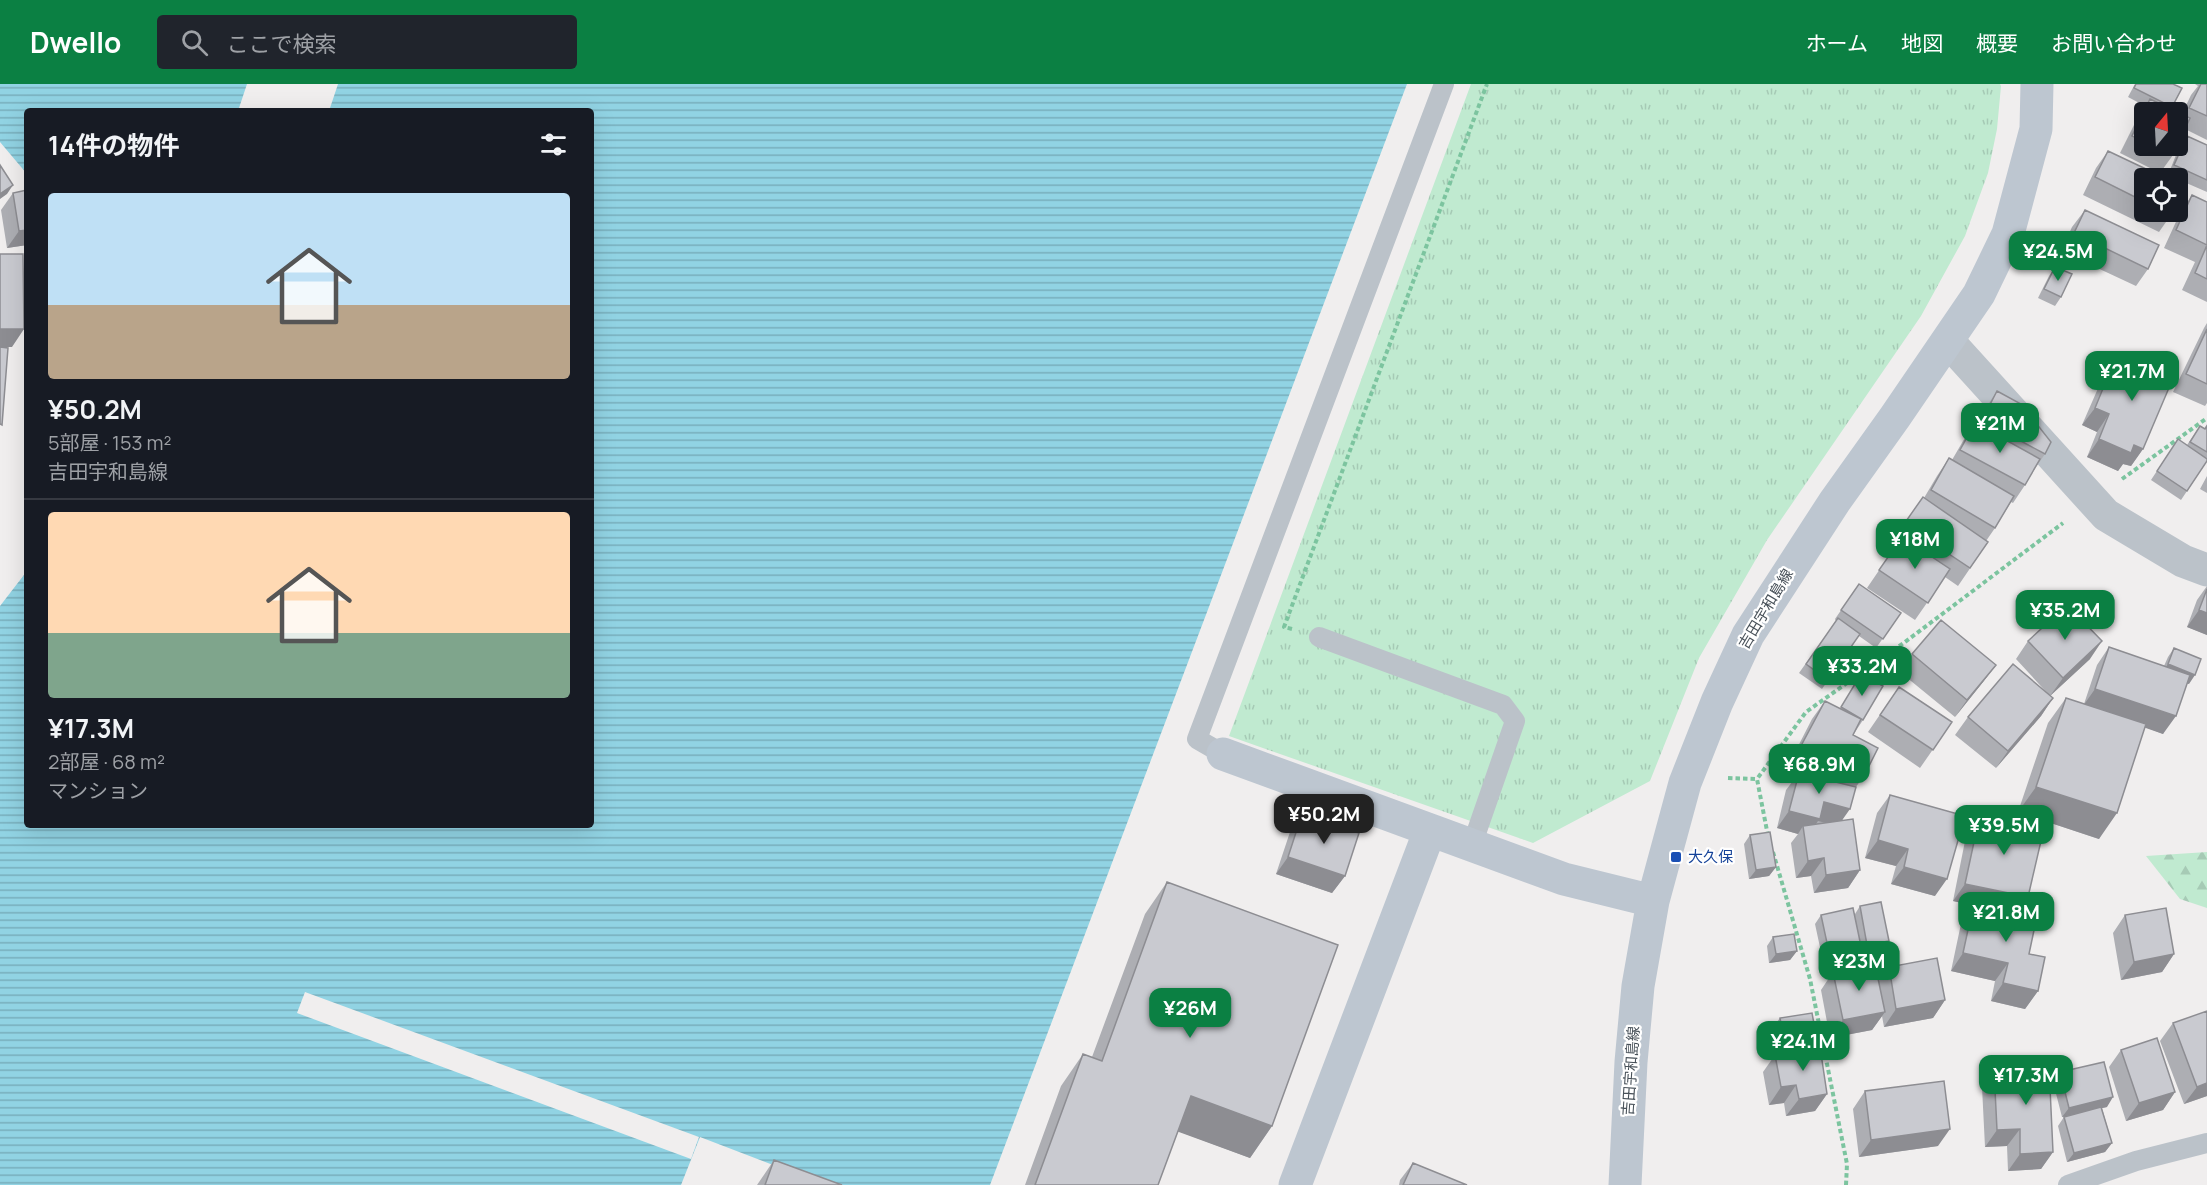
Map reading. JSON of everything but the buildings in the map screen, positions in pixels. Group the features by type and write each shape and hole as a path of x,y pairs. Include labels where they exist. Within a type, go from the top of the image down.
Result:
{"main road":[{"name":"吉田宇和島線","path":"1625,1185 1631,1062 1638,986 1653,901 1685,783 1717,702 1748,635 1834,501 1979,294 2008,234 2036,129 2037,84"},
{"path":"1223,754 1564,879 1653,901"},
{"path":"1295,1185 1430,830"}],"street":[{"path":"1948,340 2106,515 2182,561 2207,570"}],"lane":[{"path":"1223,754 1197,740 1444,84"},
{"path":"1319,637 1503,705 1509,713 1515,722 1472,845"},
{"path":"2068,1185 2136,1161 2207,1143"}],"path":[{"path":"1319,637 1284,627 1487,84"},
{"path":"1846,1185 1847,1164 1810,979 1764,822 1757,779 1806,712 1905,642 2092,501 2207,418"}],"green space":[{"path":"1471,84 2000,84 2001,86 1997,129 1988,173 1965,236 1921,316 1767,540 1699,658 1650,781 1533,843 1229,736"},
{"path":"2207,852 2207,908 2180,899 2146,856"}],"water":[{"path":"0,84 247,84 239,108 24,108 24,170 0,142"},
{"path":"338,84 1407,84 990,1185 825,1185 700,1137 681,1185 0,1185 0,606 24,575 24,828 594,828 594,108 330,108"}],"pier":[{"path":"305,992 699,1137 691,1159 297,1013"}],"place":[{"name":"大久保","path":"1676,857"}]}
